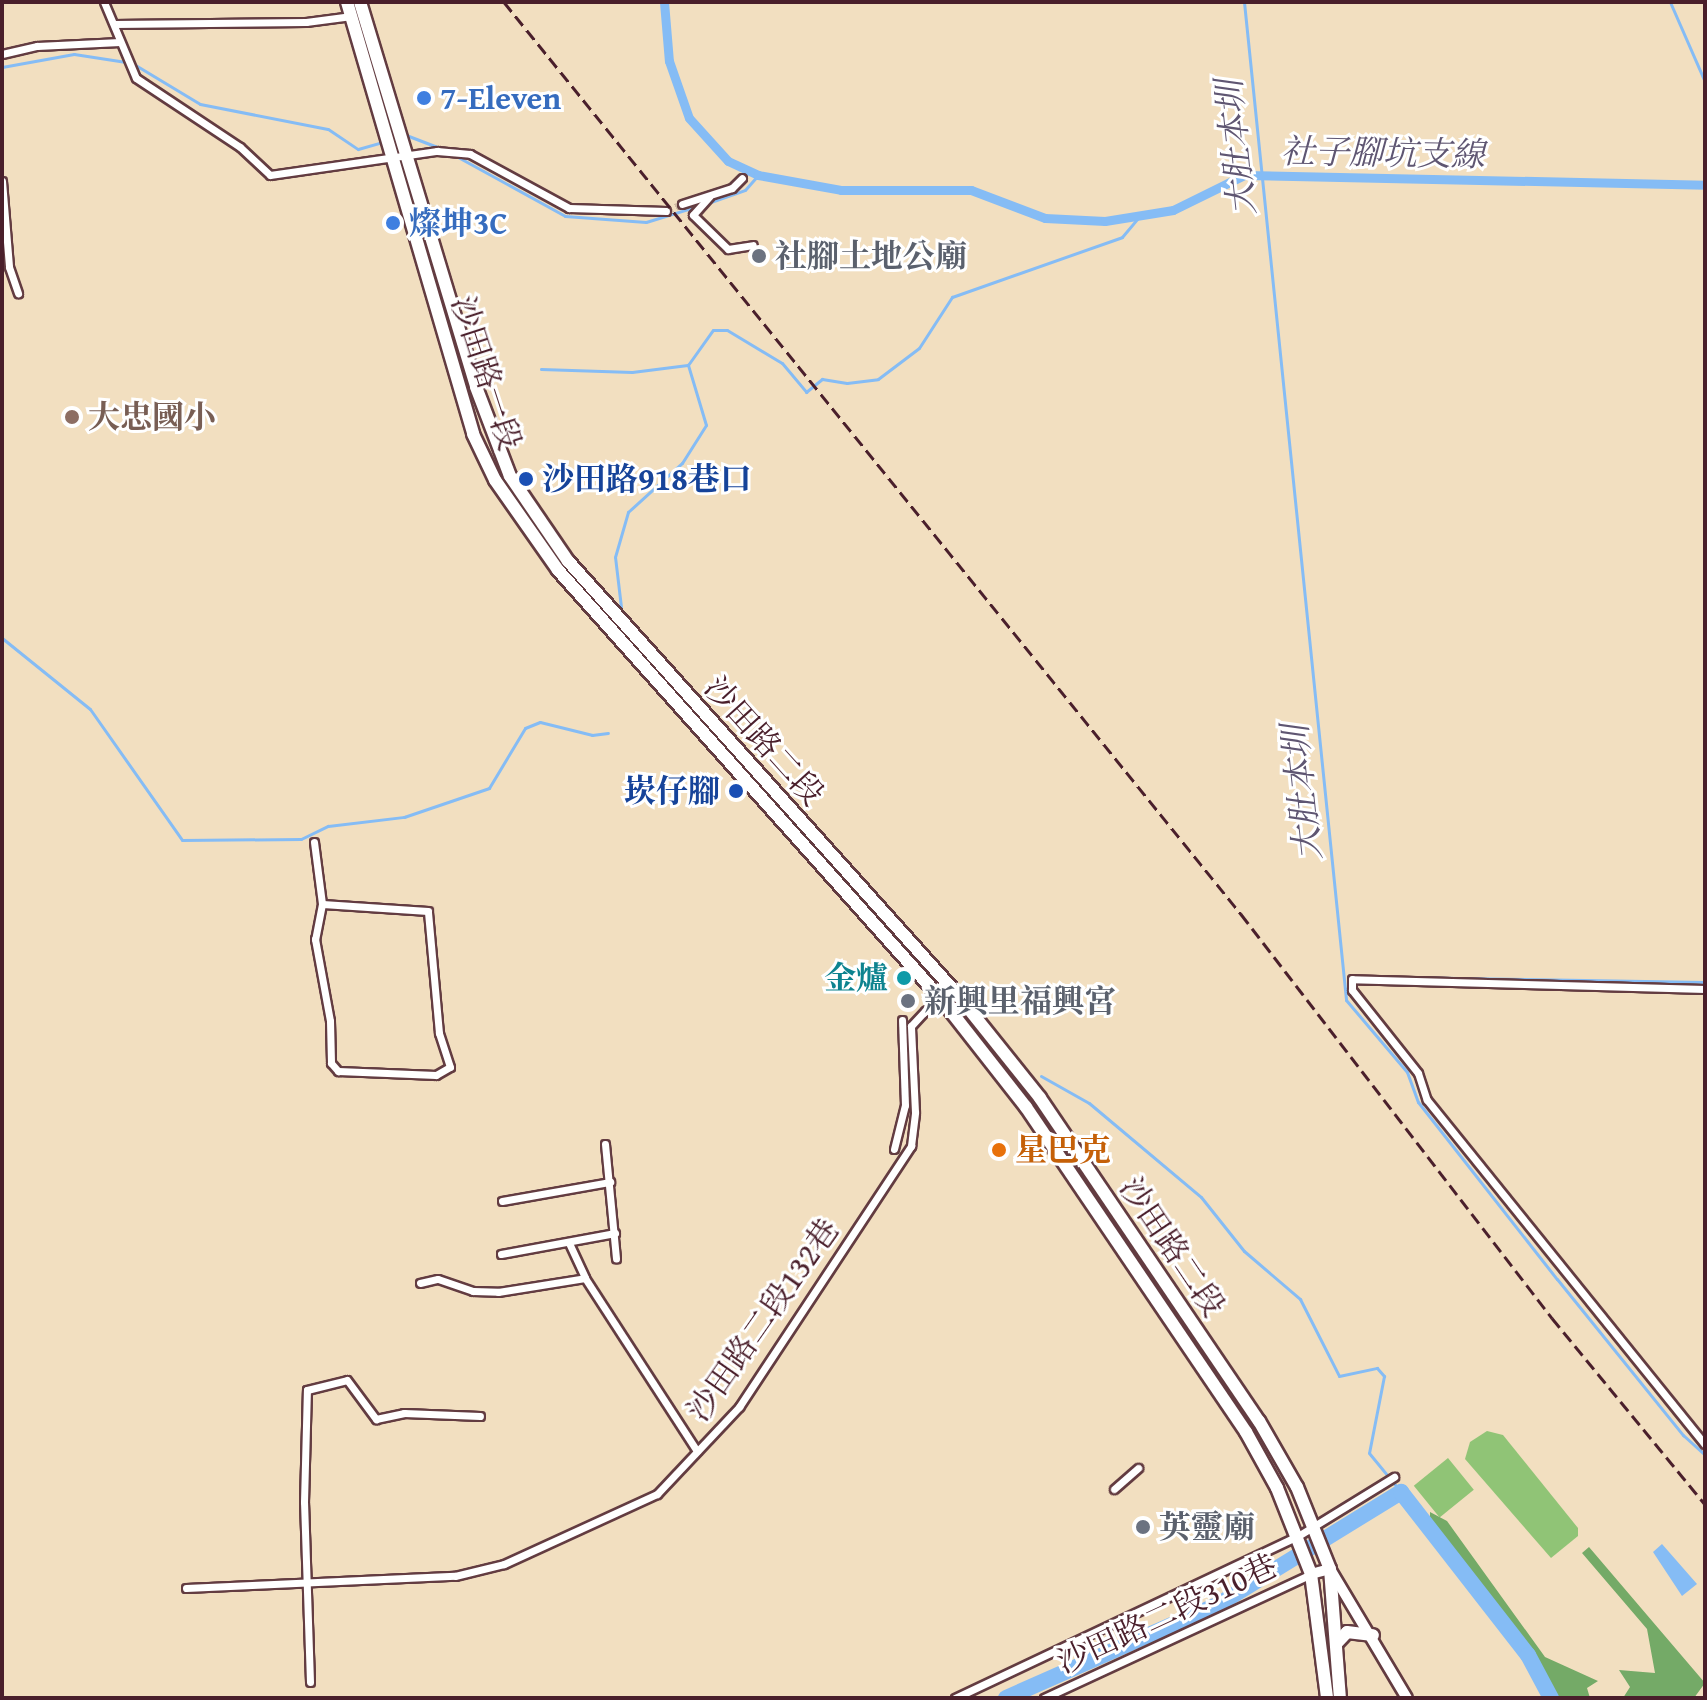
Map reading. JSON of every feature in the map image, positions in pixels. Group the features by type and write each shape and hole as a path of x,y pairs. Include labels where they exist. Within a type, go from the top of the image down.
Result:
{"main road":[{"path":"347,2 391,129"},
{"path":"360,2 391,129"},
{"name":"沙田路一段","path":"391,129 476,387 510,476 568,561 642,652"},
{"name":"沙田路二段","path":"642,652 956,993 1040,1098 1259,1421 1317,1530 1330,1569"},
{"name":"沙田路二段","path":"642,652 942,1000 1026,1107 1232,1412 1303,1545 1311,1574 1327,1698"},
{"path":"1330,1569 1340,1698"},
{"path":"1336,1644 1347,1632 1373,1635"}],"street":[{"path":"104,2 136,78 240,147 270,175 303,174 398,155 470,154 569,208 666,211"},
{"path":"114,24 306,22 352,16"},
{"path":"2,54 37,46 120,42"},
{"path":"682,204 709,197 742,178"},
{"path":"2,181 5,266 18,293"},
{"path":"709,197 693,215 728,249 753,245"},
{"path":"314,842 322,904 315,939 330,1021 331,1063 338,1071 436,1075 450,1067 439,1033 428,911 322,904"},
{"path":"1705,989 1352,979 1352,990 1418,1073 1427,1100 1705,1444"},
{"name":"沙田路二段132巷","path":"186,1588 455,1576 504,1564 541,1544 629,1511 657,1494 739,1407 911,1146 915,1112 911,1026 942,1000 956,993"},
{"path":"894,1149 905,1105 902,1020"},
{"path":"605,1144 616,1258"},
{"path":"502,1201 610,1182"},
{"path":"501,1254 615,1233"},
{"path":"569,1243 585,1278 697,1451"},
{"path":"420,1283 438,1279 473,1291 498,1292 585,1278"},
{"path":"310,1682 307,1390 347,1380 376,1419 404,1413 480,1416"},
{"path":"1114,1489 1138,1468"},
{"path":"955,1698 1303,1545 1317,1530 1394,1477"},
{"path":"1311,1574 1330,1569"},
{"name":"沙田路二段","path":"1330,1569 1373,1635 1407,1698"},
{"name":"沙田路二段310巷","path":"1044,1698 1311,1574"}],"green space":[{"path":"1487,1431 1503,1435 1578,1528 1578,1536 1551,1558 1465,1459 1470,1442"},
{"path":"1448,1458 1474,1490 1440,1518 1414,1486"},
{"path":"1430,1512 1447,1521 1545,1657 1598,1681 1587,1688 1590,1698 1553,1698 1539,1671 1430,1532"},
{"path":"1589,1547 1705,1683 1694,1698 1623,1698 1630,1687 1619,1670 1655,1673 1647,1629 1582,1553"}],"water":[{"path":"1662,1544 1697,1584 1682,1596 1653,1552"}],"waterway":[{"name":"社子腳坑支線","path":"664,2 669,61 689,118 728,161 758,175 841,190 971,190 1045,218 1105,221 1173,210 1244,175 1705,185"},
{"name":"大肚本圳","path":"1244,2 1346,1000 1407,1072 1418,1102 1557,1279 1683,1435 1705,1455"},
{"path":"1670,2 1705,82"},
{"path":"2,67 74,54 132,63 200,104 328,129 358,149 383,142"},
{"path":"406,135 442,149"},
{"path":"456,156 565,216 646,222 698,206"},
{"path":"705,204 745,190 758,175"},
{"path":"621,607 615,557 628,512 682,463 706,425 688,365 713,330 727,330 782,363 806,392 822,379 847,383 878,379 919,348 952,297 1122,237 1138,218"},
{"path":"541,369 632,372 688,365"},
{"path":"2,638 90,709 182,840 301,839 328,826 404,817 489,788 525,728 540,722 592,735 608,733"},
{"path":"1393,977 1705,982"},
{"path":"1041,1076 1089,1103 1201,1197 1244,1251 1300,1299 1339,1376 1377,1368 1384,1376 1369,1453 1401,1492"},
{"path":"1006,1698 1219,1604 1401,1492 1528,1655 1551,1698"}],"tunnel":[{"path":"666,211 682,204"}],"railway":[{"path":"504,2 1241,914 1552,1318 1705,1504"}],"place":[{"name":"7-Eleven","path":"424,98"},
{"name":"燦坤3C","path":"393,223"},
{"name":"社腳土地公廟","path":"759,256"},
{"name":"大忠國小","path":"72,417"},
{"name":"沙田路918巷口","path":"526,479"},
{"name":"崁仔腳","path":"736,791"},
{"name":"金爐","path":"904,978"},
{"name":"新興里福興宮","path":"908,1001"},
{"name":"星巴克","path":"999,1150"},
{"name":"英靈廟","path":"1143,1527"}]}
